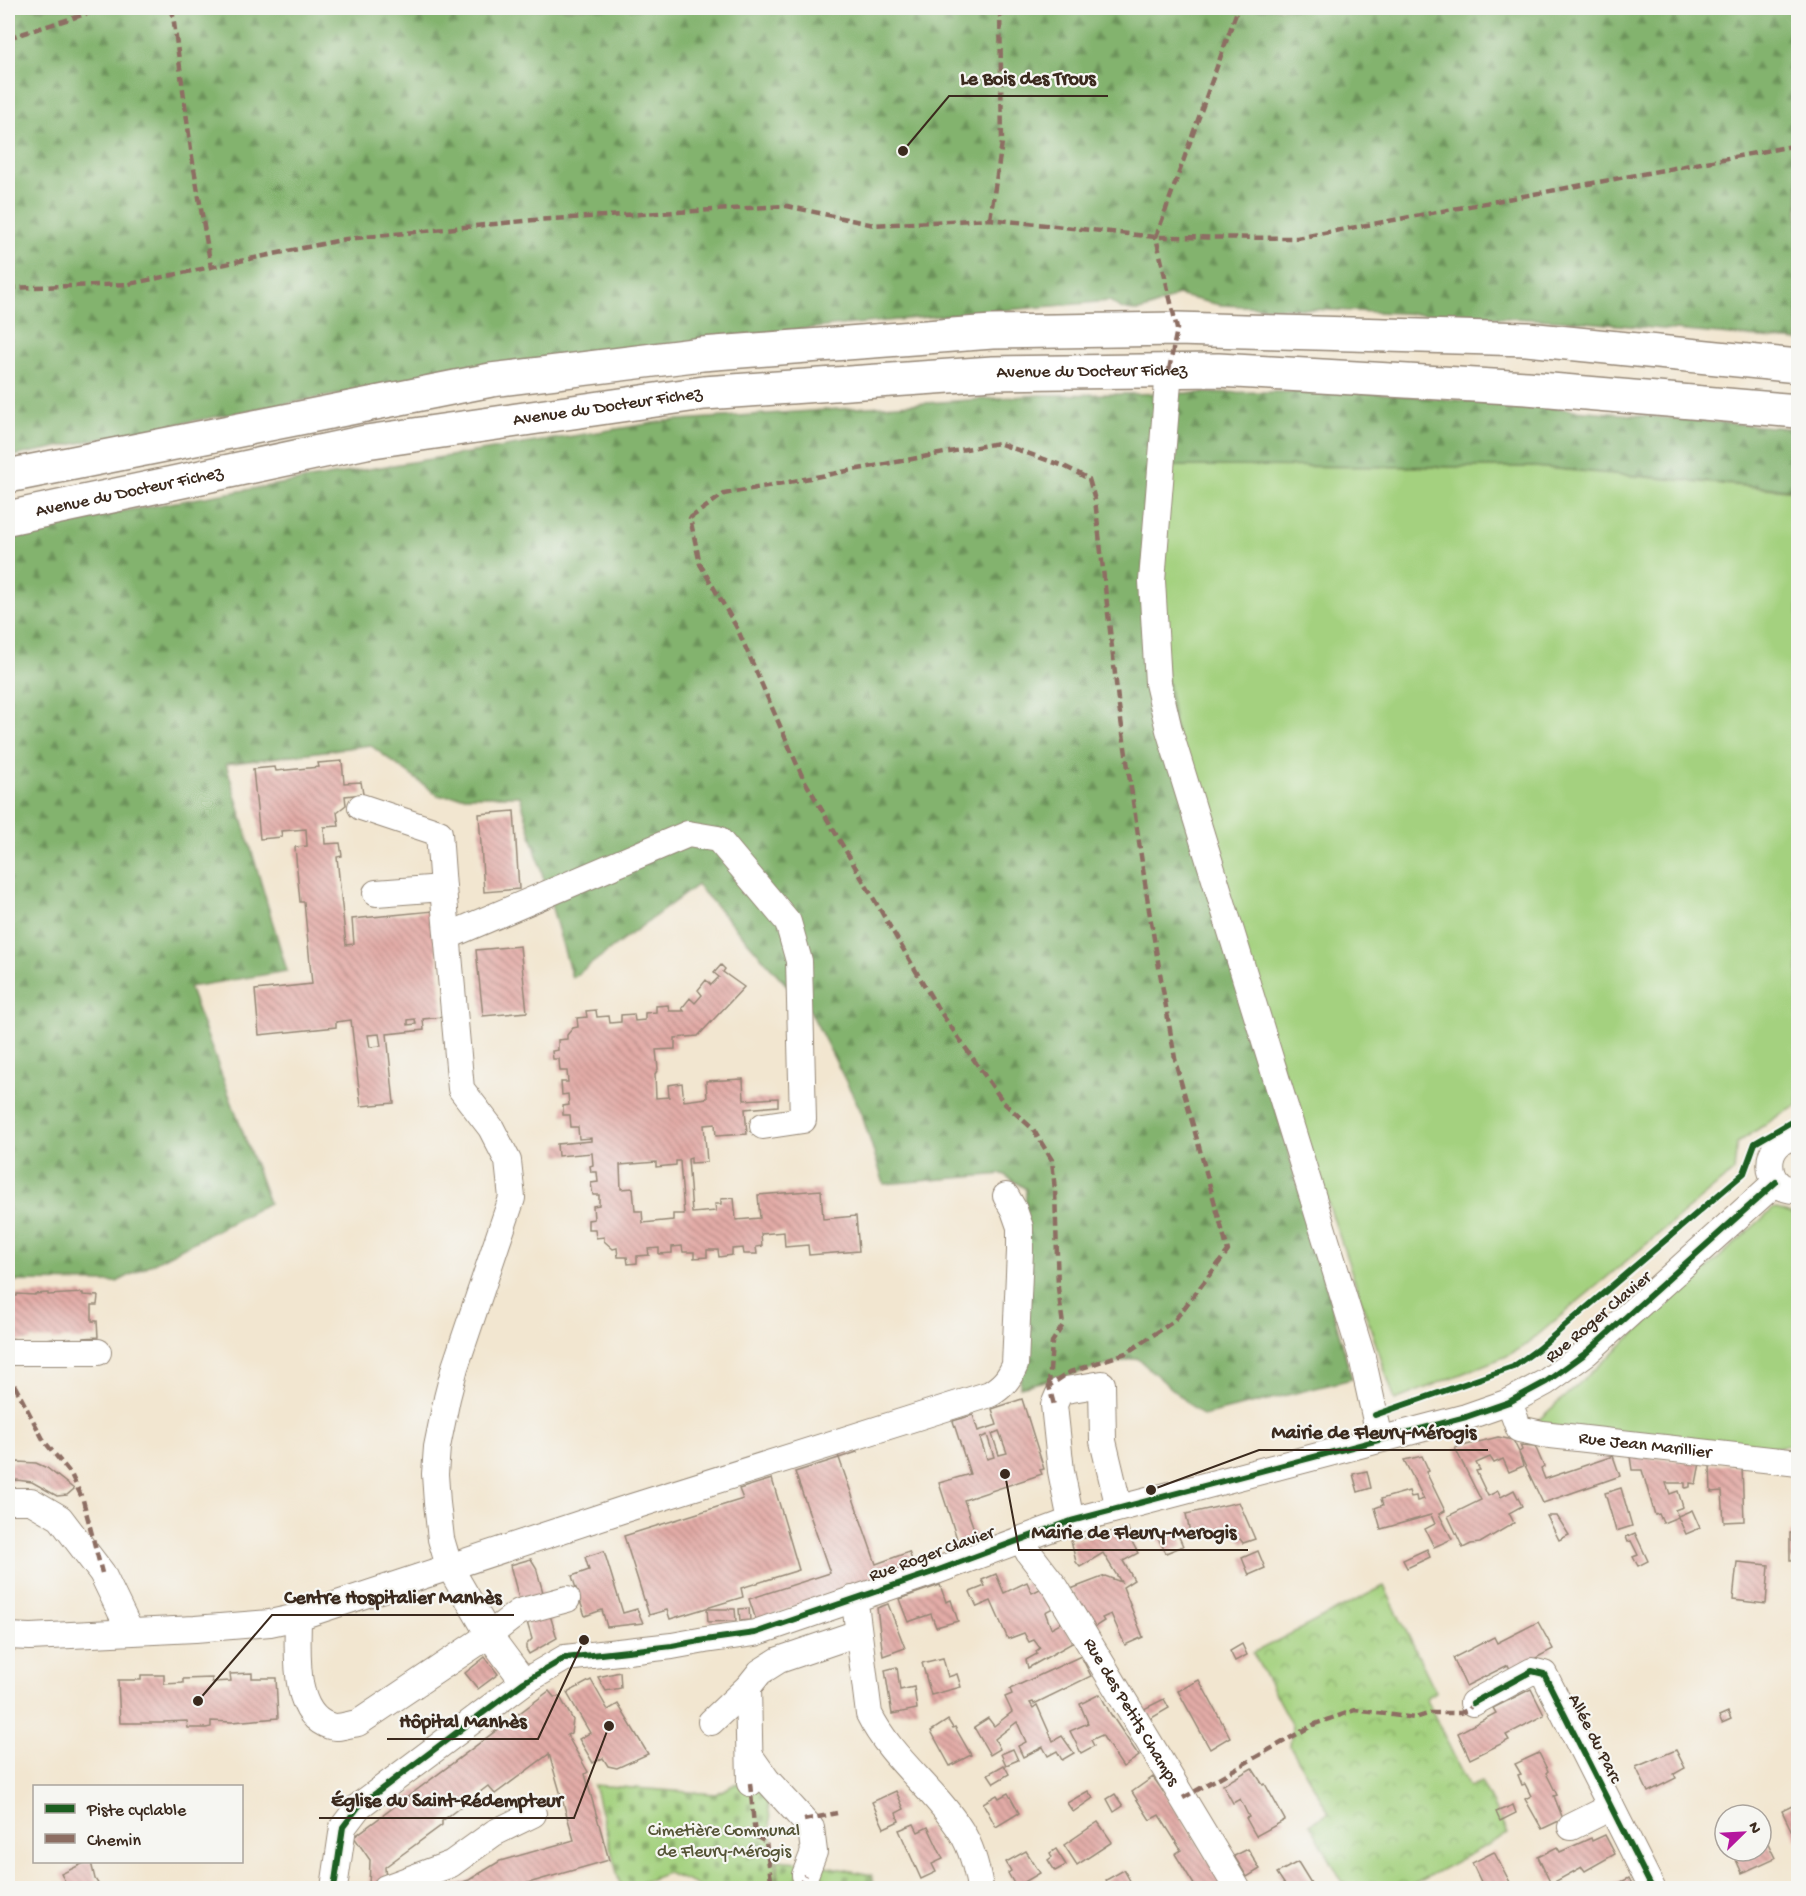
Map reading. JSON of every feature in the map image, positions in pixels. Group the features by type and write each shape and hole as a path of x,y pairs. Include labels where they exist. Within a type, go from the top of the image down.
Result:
{"main road":[{"path":"8,476 491,380 702,354 993,332 1177,328 1527,339 1798,366"},
{"name":"Avenue du Docteur Fichez","path":"8,518 366,442 704,393 993,372 1218,370 1527,388 1798,411"}],"street":[{"path":"1170,370 1152,581 1158,683 1172,739 1362,1358 1380,1439"},
{"path":"361,807 439,833 461,1089 490,1128 508,1161 512,1198 455,1367 439,1438 435,1473 441,1539 449,1566 489,1635 524,1682"},
{"path":"448,936 688,834 718,839 788,922 799,961 803,1120 763,1126"},
{"path":"376,892 442,888"},
{"path":"1787,1186 1770,1170 1770,1160 1779,1144 1787,1138 1798,1137"},
{"name":"Rue Roger Clavier","path":"334,1888 343,1827 359,1806 524,1682 565,1658 672,1646 755,1633 1071,1521 1466,1417 1509,1402 1546,1382 1586,1353 1787,1186"},
{"path":"8,1636 30,1637 206,1628 270,1623 298,1617 854,1435 990,1394 1003,1385 1015,1365 1020,1227 1006,1196"},
{"path":"8,1352 98,1352"},
{"path":"1071,1521 1061,1471 1054,1405 1060,1391 1102,1384 1103,1442 1119,1508"},
{"name":"Rue Jean Marillier","path":"1509,1402 1519,1429 1542,1434 1798,1463"},
{"path":"8,1501 31,1501 60,1518 102,1573 130,1631"},
{"name":"Rue des Petits Champs","path":"1022,1539 1029,1553 1056,1588 1237,1888"},
{"path":"298,1617 299,1683 305,1702 317,1719 332,1727 358,1723 489,1635 519,1612 567,1599"},
{"path":"852,1599 856,1611 869,1714 876,1729 938,1799 963,1833 977,1870 980,1888"},
{"path":"711,1722 748,1687 760,1672 779,1660 858,1633"},
{"name":"Allée du Parc","path":"1473,1703 1532,1671 1544,1674 1652,1888"},
{"path":"748,1687 750,1783"},
{"path":"750,1756 767,1780 811,1828 814,1852 805,1875"},
{"path":"1571,1827 1611,1807"},
{"path":"386,1888 451,1864 494,1833 533,1814"}],"green space":[{"path":"8,8 1798,8 1798,341 1574,321 1220,305 1177,295 1151,307 1135,311 1118,307 1110,301 804,329 616,351 354,392 8,457"},
{"path":"1351,391 1798,429 1798,490 1535,467 1163,466 1152,581 1183,776 1352,1379 1203,1416 1137,1358 1020,1387 1026,1189 1003,1174 884,1184 860,1109 810,1011 697,885 572,978 520,796 439,796 370,745 226,764 287,971 189,987 269,1203 117,1282 8,1281 8,531 666,421 1041,395"},
{"path":"1163,466 1535,467 1798,491 1798,1106 1781,1114 1737,1143 1734,1171 1527,1344 1507,1356 1395,1400 1183,776 1158,683"},
{"path":"1774,1208 1798,1216 1798,1444 1769,1448 1533,1425"},
{"path":"1384,1586 1436,1692 1426,1698 1469,1787 1481,1782 1508,1834 1407,1888 1346,1888 1310,1824 1329,1813 1290,1746 1292,1726 1253,1653"},
{"name":"Cimetière Communal de Fleury-Mérogis","path":"750,1783 766,1786 778,1888 698,1888 697,1885 667,1873 627,1888 621,1888 594,1785 716,1794 735,1784"},
{"path":"777,1860 810,1863 872,1875 875,1888 780,1888"}],"building":[{"path":"342,761 344,783 361,782 363,794 345,796 346,805 337,812 339,826 324,827 325,844 340,843 342,856 337,857 346,945 354,944 352,919 433,911 443,1017 423,1019 424,1030 387,1034 394,1103 361,1106 351,1020 336,1022 336,1027 259,1035 255,990 312,984 304,902 300,902 295,847 307,846 306,829 281,831 282,837 260,839 253,769 275,767 276,771 319,767 318,763","holes":["415,1019 416,1024 408,1025 408,1020","379,1034 381,1046 370,1047 368,1035"]},
{"path":"514,811 519,889 484,892 479,814"},
{"path":"520,946 527,1012 483,1016 476,950"},
{"path":"721,965 725,969 723,972 744,987 698,1036 675,1038 675,1049 656,1050 658,1069 655,1074 656,1098 669,1097 668,1085 682,1083 684,1101 707,1098 706,1081 743,1079 744,1100 778,1098 778,1106 745,1109 747,1134 716,1136 715,1124 704,1125 707,1162 691,1163 691,1158 688,1159 692,1213 716,1211 715,1204 721,1204 721,1199 734,1198 736,1220 760,1218 758,1195 821,1190 823,1219 856,1216 859,1251 809,1255 808,1245 785,1247 784,1232 761,1234 762,1246 756,1247 757,1254 744,1254 743,1248 732,1249 732,1255 719,1257 718,1250 707,1250 707,1257 694,1258 694,1252 683,1252 682,1246 672,1247 672,1253 659,1254 659,1248 648,1249 649,1255 637,1256 637,1263 628,1264 627,1257 618,1257 617,1248 613,1249 604,1241 604,1237 596,1238 595,1229 588,1229 588,1220 594,1219 593,1206 599,1205 599,1195 593,1195 591,1183 598,1182 597,1172 591,1172 592,1153 558,1156 557,1144 591,1141 591,1138 579,1139 578,1127 571,1127 570,1115 563,1115 563,1106 569,1105 568,1094 562,1095 561,1082 568,1082 567,1071 560,1071 559,1059 553,1059 552,1051 558,1050 558,1040 567,1039 567,1035 573,1028 578,1027 577,1018 587,1017 586,1011 596,1010 597,1017 609,1016 610,1023 621,1022 621,1015 634,1014 635,1021 645,1020 645,1013 656,1012 656,1006 668,1005 669,1011 684,1011 682,1008 690,998 695,1003 702,995 698,990 706,980 711,985 719,977 714,973","holes":["676,1161 680,1161 684,1214 673,1214 673,1220 643,1223 642,1211 635,1211 633,1188 621,1189 620,1165 656,1162 656,1167 676,1165"]},
{"path":"48,1293 48,1295 83,1293 83,1295 98,1296 97,1305 92,1305 92,1321 97,1321 98,1337 84,1338 84,1340 71,1340 71,1338 53,1340 53,1338 31,1339 31,1341 17,1341 17,1339 8,1338 8,1296"},
{"path":"1022,1399 1044,1469 1040,1470 1042,1474 964,1500 978,1541 960,1548 939,1483 970,1474 953,1421 973,1415 978,1431 997,1425 992,1409","holes":["999,1431 1007,1453 999,1455 992,1434","987,1435 994,1457 987,1459 980,1438"]},
{"path":"1498,1437 1513,1440 1519,1452 1522,1450 1520,1445 1535,1446 1544,1467 1541,1469 1545,1479 1613,1456 1620,1476 1543,1503 1519,1453 1523,1466 1509,1472 1503,1459 1494,1463 1490,1457 1476,1463 1480,1470 1476,1471 1488,1496 1498,1491 1501,1497 1514,1490 1522,1506 1509,1513 1514,1523 1480,1543 1463,1548 1448,1516 1481,1500 1455,1448"},
{"path":"855,1445 857,1452 839,1458 837,1452"},
{"path":"1422,1456 1429,1471 1426,1472 1445,1511 1439,1514 1452,1539 1434,1547 1425,1529 1435,1524 1431,1515 1381,1529 1375,1508 1383,1505 1381,1499 1409,1491 1411,1497 1416,1496 1417,1501 1424,1499 1404,1460"},
{"path":"1630,1456 1700,1463 1696,1484 1690,1483 1690,1487 1685,1488 1685,1483 1666,1483 1670,1494 1678,1491 1683,1507 1675,1510 1678,1516 1692,1510 1700,1528 1686,1534 1678,1517 1663,1523 1659,1514 1655,1515 1642,1470 1632,1470"},
{"path":"839,1458 876,1564 909,1552 914,1565 756,1620 749,1599 830,1573 795,1472"},
{"path":"36,1463 47,1468 74,1489 67,1495 57,1496 32,1482 17,1480 8,1482 8,1464"},
{"path":"1710,1464 1742,1467 1744,1521 1724,1522 1722,1491 1711,1492"},
{"path":"1367,1471 1371,1488 1358,1492 1353,1474"},
{"path":"772,1479 799,1570 741,1588 743,1597 670,1619 667,1610 649,1615 624,1536 743,1499 739,1489"},
{"path":"1621,1488 1632,1526 1616,1531 1605,1493"},
{"path":"1239,1502 1255,1539 1243,1543 1237,1539 1235,1528 1191,1537 1186,1514"},
{"path":"1547,1516 1557,1516 1569,1535 1559,1540"},
{"path":"1128,1528 1138,1553 1123,1561 1134,1580 1123,1587 1143,1637 1125,1645 1111,1614 1102,1618 1104,1621 1093,1628 1071,1589 1105,1576 1121,1582 1103,1553 1080,1567 1076,1562 1071,1541"},
{"path":"1176,1530 1183,1546 1166,1553 1158,1538"},
{"path":"1635,1533 1648,1561 1638,1566 1633,1557 1638,1555 1631,1541 1628,1542 1626,1537"},
{"path":"1790,1533 1798,1533 1798,1560 1790,1560"},
{"path":"1427,1549 1430,1557 1407,1568 1403,1560"},
{"path":"604,1551 623,1613 637,1609 643,1623 607,1627 602,1610 585,1616 572,1576 589,1570 585,1557"},
{"path":"1258,1551 1265,1568 1249,1575 1242,1558"},
{"path":"531,1559 536,1567 544,1596 520,1603 510,1565"},
{"path":"1737,1562 1769,1565 1766,1604 1733,1600"},
{"path":"996,1574 1004,1593 1027,1582 1032,1593 1042,1588 1053,1608 1045,1612 1051,1628 1062,1622 1074,1642 1028,1668 1026,1660 1037,1654 1036,1651 1040,1648 1034,1640 1029,1642 1024,1633 1008,1639 991,1601 977,1607 970,1592 985,1586 982,1580"},
{"path":"940,1585 946,1602 951,1600 958,1621 936,1627 931,1614 908,1622 899,1599"},
{"path":"888,1604 905,1648 883,1656 877,1608"},
{"path":"749,1608 750,1620 740,1621 739,1609"},
{"path":"707,1609 735,1609 736,1621 708,1622"},
{"path":"550,1615 557,1638 529,1654 526,1645 532,1639 527,1622"},
{"path":"1538,1622 1553,1649 1511,1671 1508,1665 1466,1686 1453,1658 1494,1637 1497,1643"},
{"path":"1242,1644 1247,1655 1235,1661 1230,1651"},
{"path":"1081,1656 1091,1676 1034,1704 1030,1703 1033,1708 1037,1705 1053,1741 1062,1736 1074,1753 1062,1760 1057,1751 1048,1756 1043,1747 1023,1757 1018,1746 1026,1742 1017,1722 995,1739 1000,1749 990,1755 974,1727 988,1718 994,1726 1012,1712 1005,1697 1012,1694 1010,1689"},
{"path":"485,1657 498,1674 478,1689 465,1673"},
{"path":"943,1658 948,1677 957,1674 961,1687 931,1695 922,1663"},
{"path":"897,1667 900,1690 914,1687 917,1709 892,1714 885,1670"},
{"path":"620,1672 621,1688 606,1691 598,1677"},
{"path":"252,1673 252,1678 276,1678 278,1718 232,1722 211,1721 211,1727 206,1728 188,1728 187,1721 120,1723 118,1680 141,1680 141,1675 164,1675 164,1684 183,1683 183,1679 212,1678 212,1682 231,1681 230,1674"},
{"path":"591,1680 608,1710 618,1704 648,1754 617,1768 608,1766 603,1758 593,1763 579,1739 590,1733 567,1693"},
{"path":"1199,1680 1230,1737 1210,1749 1178,1691"},
{"path":"1531,1689 1544,1715 1506,1735 1509,1740 1470,1759 1458,1733 1496,1713 1493,1708"},
{"path":"549,1691 554,1697 560,1697 573,1720 571,1733 567,1735 588,1772 585,1774 609,1860 511,1888 445,1888 469,1880 500,1861 574,1840 549,1754 495,1794 488,1786 442,1821 442,1825 385,1867 386,1882 369,1887 370,1860 354,1837"},
{"path":"1100,1694 1139,1756 1123,1767 1102,1735 1091,1740 1094,1746 1081,1753 1070,1731 1088,1723 1080,1704"},
{"path":"1164,1699 1169,1708 1150,1719 1144,1709"},
{"path":"1728,1712 1731,1719 1722,1723 1719,1716"},
{"path":"948,1720 953,1728 955,1727 971,1755 950,1766 931,1731"},
{"path":"1013,1749 1018,1760 1006,1765 1001,1754"},
{"path":"1676,1750 1685,1768 1674,1774 1676,1778 1648,1792 1636,1767"},
{"path":"1539,1753 1557,1795 1554,1796 1563,1819 1542,1829 1525,1799 1531,1796 1525,1784 1522,1785 1518,1775 1521,1774 1515,1764"},
{"path":"1004,1765 1009,1774 994,1783 988,1774"},
{"path":"1252,1768 1263,1785 1265,1784 1285,1820 1256,1836 1246,1818 1249,1817 1240,1799 1233,1803 1223,1785"},
{"path":"1153,1777 1225,1888 1196,1888 1175,1854 1181,1850 1159,1815 1150,1820 1132,1792"},
{"path":"896,1791 904,1809 896,1813 899,1821 884,1828 872,1802"},
{"path":"1088,1791 1093,1798 1073,1812 1067,1803"},
{"path":"1008,1793 1019,1813 996,1827 983,1803 997,1795 999,1798"},
{"path":"1115,1794 1123,1806 1114,1812 1107,1799"},
{"path":"1798,1803 1798,1838 1796,1840 1782,1811"},
{"path":"1513,1805 1516,1813 1500,1821 1496,1812"},
{"path":"1098,1822 1112,1842 1077,1865 1064,1845"},
{"path":"914,1824 918,1832 928,1827 943,1859 932,1864 936,1872 921,1879 899,1830"},
{"path":"1605,1835 1615,1854 1585,1871 1582,1867 1551,1884 1538,1857 1557,1847 1560,1852 1591,1838 1592,1841"},
{"path":"1056,1849 1066,1865 1055,1871 1048,1860 1052,1857 1050,1853"},
{"path":"1248,1849 1260,1869 1247,1877 1234,1856"},
{"path":"1026,1851 1040,1873 1016,1887 1008,1873 1011,1871 1006,1862"},
{"path":"1494,1852 1513,1888 1484,1888 1472,1863"},
{"path":"1298,1862 1314,1888 1287,1888 1277,1873"},
{"path":"84,1863 91,1863 95,1879 101,1888 69,1888 61,1874"},
{"path":"1737,1863 1764,1863 1742,1873"},
{"path":"1124,1870 1134,1888 1111,1888 1106,1880"},
{"path":"1629,1878 1634,1888 1609,1888"}],"marked path":[{"path":"8,38 105,8"},
{"path":"172,8 192,157 211,267"},
{"path":"990,219 1002,143 1000,8"},
{"path":"1169,370 1177,329 1156,237 1238,8"},
{"path":"8,288 129,284 346,239 534,220 787,206 874,225 990,219 1156,237 1297,238 1798,145"},
{"path":"1049,1386 1052,1342 1063,1325 1058,1288 1052,1160 1033,1129 1004,1103 937,1007 802,776 737,628 700,564 690,518 724,494 998,443 1064,466 1089,479 1095,500 1118,700 1149,910 1176,1064 1228,1251 1174,1321 1126,1353 1070,1372 1049,1386 1054,1405"},
{"path":"8,1373 44,1441 71,1474 83,1500 102,1573"},
{"path":"1183,1798 1315,1724 1355,1710 1415,1718 1431,1713 1460,1713 1468,1710 1473,1703"},
{"path":"750,1783 755,1836 766,1842 771,1880 790,1888"},
{"path":"804,1820 837,1813"},
{"path":"799,1888 805,1875"}],"cycle path":[{"path":"1375,1415 1513,1367 1538,1349 1744,1173 1755,1143 1798,1118"},
{"path":"334,1888 343,1827 359,1806 524,1682 565,1658 672,1646 755,1633 936,1571 1071,1521 1466,1417 1509,1402 1546,1382 1586,1353 1776,1182"},
{"path":"1473,1703 1532,1671 1544,1674 1652,1888"}],"place":[{"name":"Le Bois des Trous","path":"903,151"},
{"name":"Mairie de Fleury-Merogis","path":"1005,1474"},
{"name":"Mairie de Fleury-Mérogis","path":"1151,1490"},
{"name":"Hôpital Manhès","path":"584,1640"},
{"name":"Centre Hospitalier Manhès","path":"198,1701"},
{"name":"Église du Saint-Rédempteur","path":"609,1726"}]}
